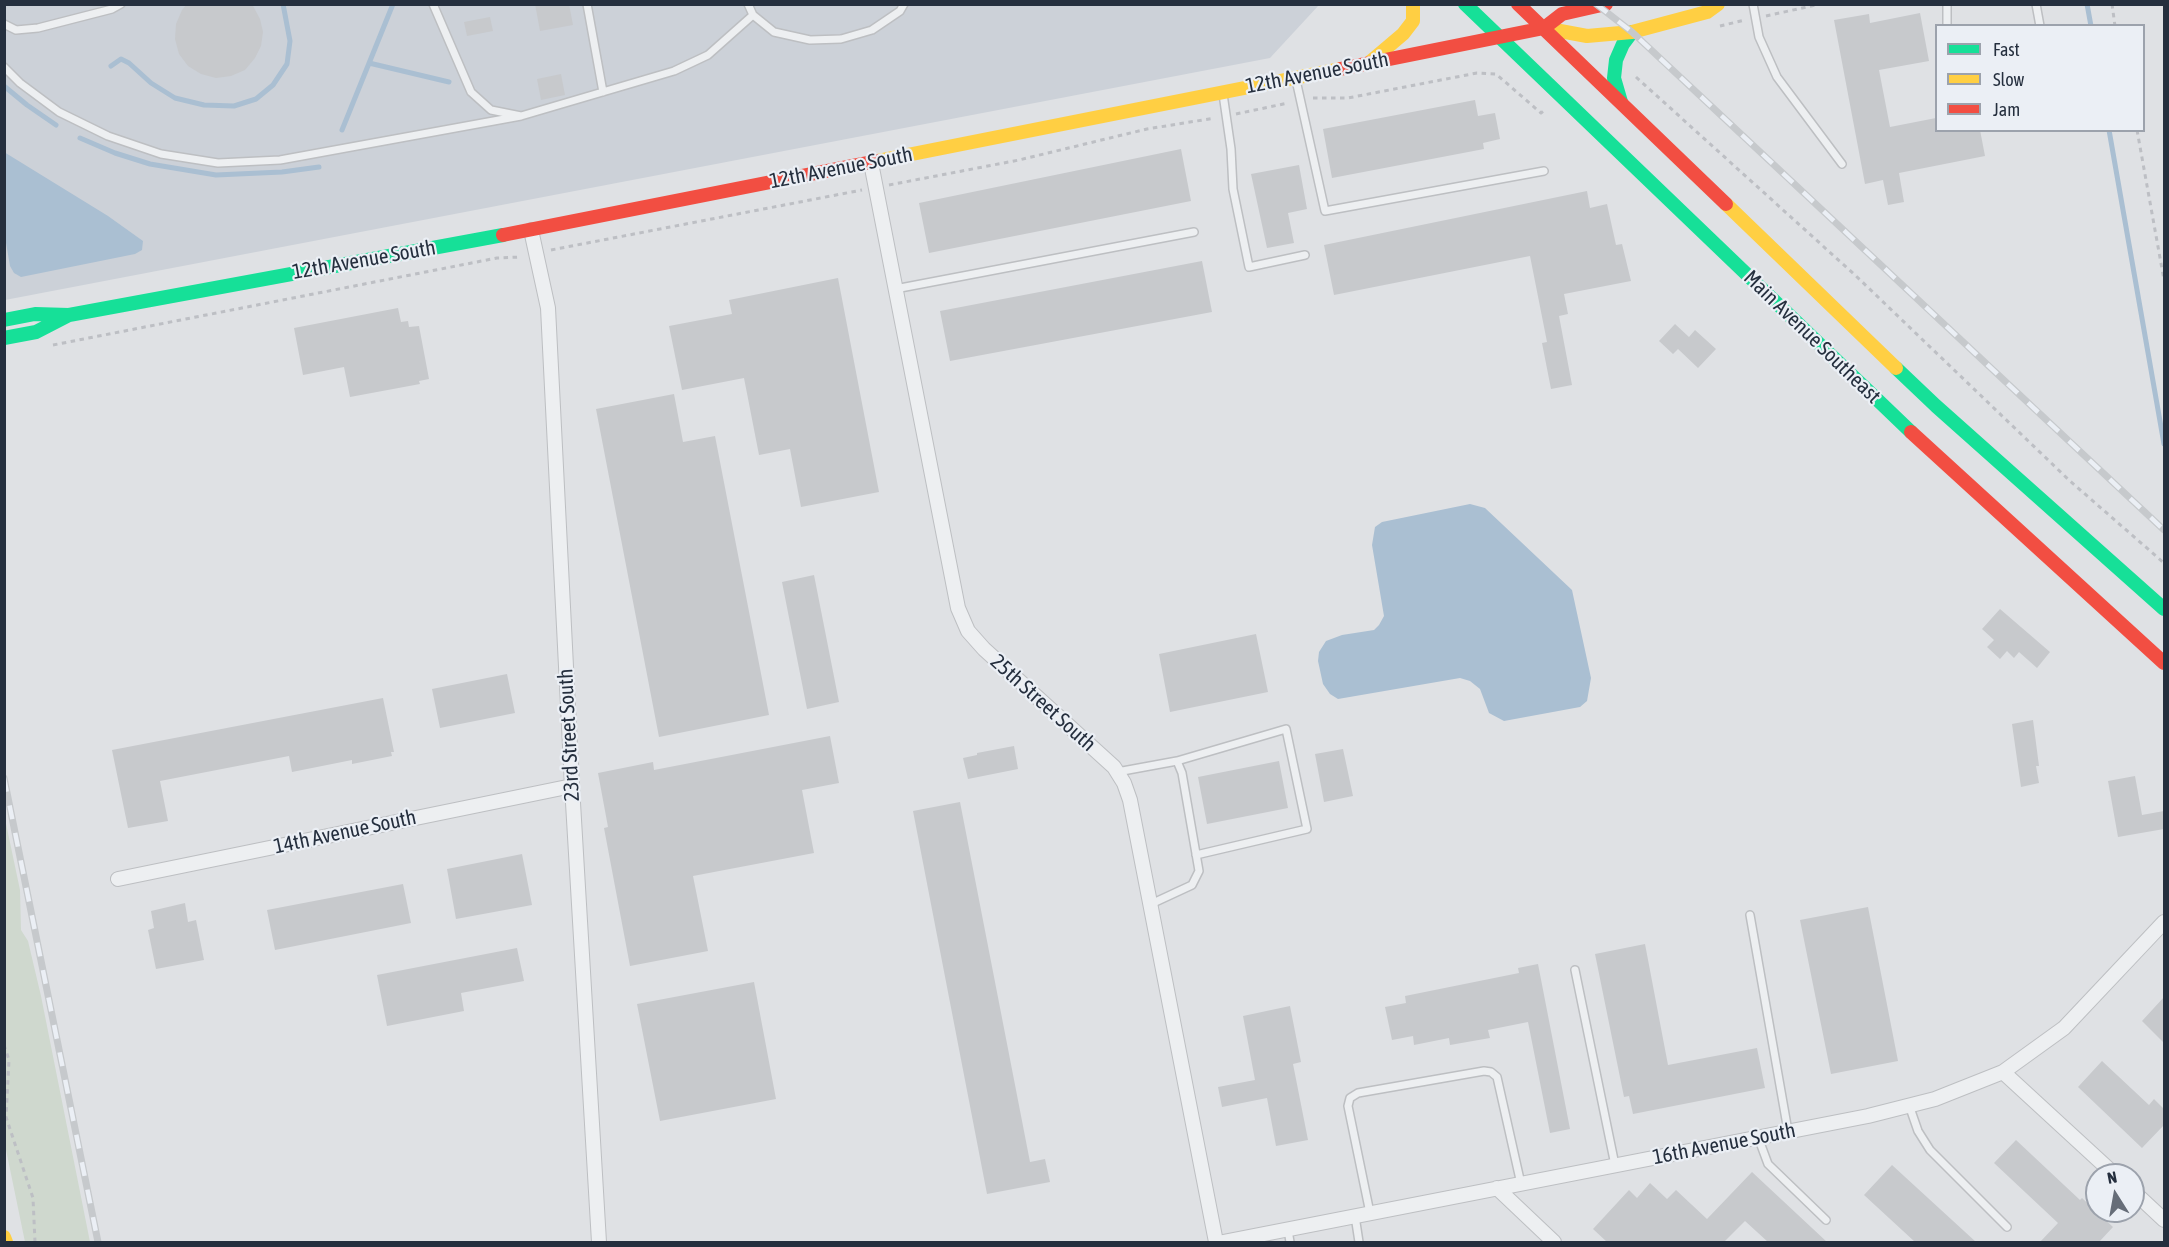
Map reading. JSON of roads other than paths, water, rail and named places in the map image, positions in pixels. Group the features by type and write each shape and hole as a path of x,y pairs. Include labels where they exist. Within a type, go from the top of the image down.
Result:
{"main road":[{"path":"1370,62 1403,34 1413,21 1413,4"},
{"name":"Main Avenue Southeast","path":"1465,4 1908,429 2164,663"},
{"name":"Main Avenue Southeast","path":"1518,4 1936,406 2164,609"},
{"name":"12th Avenue South","path":"4,320 35,314 69,315 531,230 871,163 1544,28 1562,14 1606,4"},
{"path":"1544,28 1587,36 1632,32 1707,12 1718,4"},
{"path":"1621,102 1614,78 1616,60 1623,44 1632,32"},
{"name":"12th Avenue South","path":"4,338 36,332 69,315"},
{"path":"4,1237 6,1242"}],"street":[{"name":"25th Street South","path":"871,163 958,608 968,631 984,649 1117,772 1130,800 1216,1242"},
{"name":"23rd Street South","path":"531,230 548,308 572,786 599,1242"},
{"name":"14th Avenue South","path":"118,879 572,786"},
{"name":"16th Avenue South","path":"1223,1242 1289,1236 1355,1216 1868,1116 1935,1099 2003,1072 2064,1028 2164,922"},
{"path":"2003,1072 2102,1163"},
{"path":"1497,1188 1554,1242"},
{"path":"2145,1202 2164,1220"}],"lane":[{"path":"4,24 16,30 38,28 112,9 121,4"},
{"path":"433,4 471,92 491,110 521,116"},
{"path":"587,4 603,92"},
{"path":"748,4 753,15 774,32 810,40 842,39 872,30 900,11 904,4"},
{"path":"1753,4 1759,37 1777,77 1842,164"},
{"path":"1947,4 1947,24"},
{"path":"2036,4 2040,24"},
{"path":"4,67 20,83 59,112 108,135 161,154 218,163 280,160 521,116 674,71 708,55 753,15"},
{"path":"1295,77 1325,211 1544,171"},
{"path":"1222,92 1231,148 1233,189 1249,267 1305,255"},
{"path":"895,289 1194,231"},
{"path":"1117,772 1177,761 1286,729 1307,829 1196,855"},
{"path":"1150,904 1192,885 1199,871 1182,773 1177,761"},
{"path":"1750,915 1788,1131"},
{"path":"1575,970 1615,1165"},
{"path":"1370,1213 1348,1106 1350,1098 1358,1093 1484,1071 1491,1072 1497,1077 1521,1184"},
{"path":"1909,1105 1918,1131 1930,1150 2007,1227"},
{"path":"1758,1137 1768,1164 1826,1220"},
{"path":"1355,1216 1359,1242"}],"water":[{"path":"4,152 108,216 143,241 142,250 135,254 21,277 14,273 10,266 5,237"},
{"path":"1470,504 1485,508 1572,590 1591,678 1587,701 1580,707 1504,721 1489,713 1480,689 1470,681 1460,678 1338,699 1330,694 1323,684 1318,661 1319,652 1326,641 1342,635 1374,630 1384,616 1372,545 1375,527 1382,522"}],"waterway":[{"path":"111,66 121,59 129,63 151,83 175,98 204,105 234,106 256,99 273,85 287,64 290,41 283,4"},
{"path":"342,130 393,4"},
{"path":"2087,4 2091,24"},
{"path":"369,63 449,82"},
{"path":"4,86 56,125"},
{"path":"2109,132 2164,444"},
{"path":"80,138 115,153 150,164 216,175 282,172 319,167"}],"railway":[{"path":"1596,4 1632,32 2164,530"},
{"path":"4,778 98,1242"}]}
